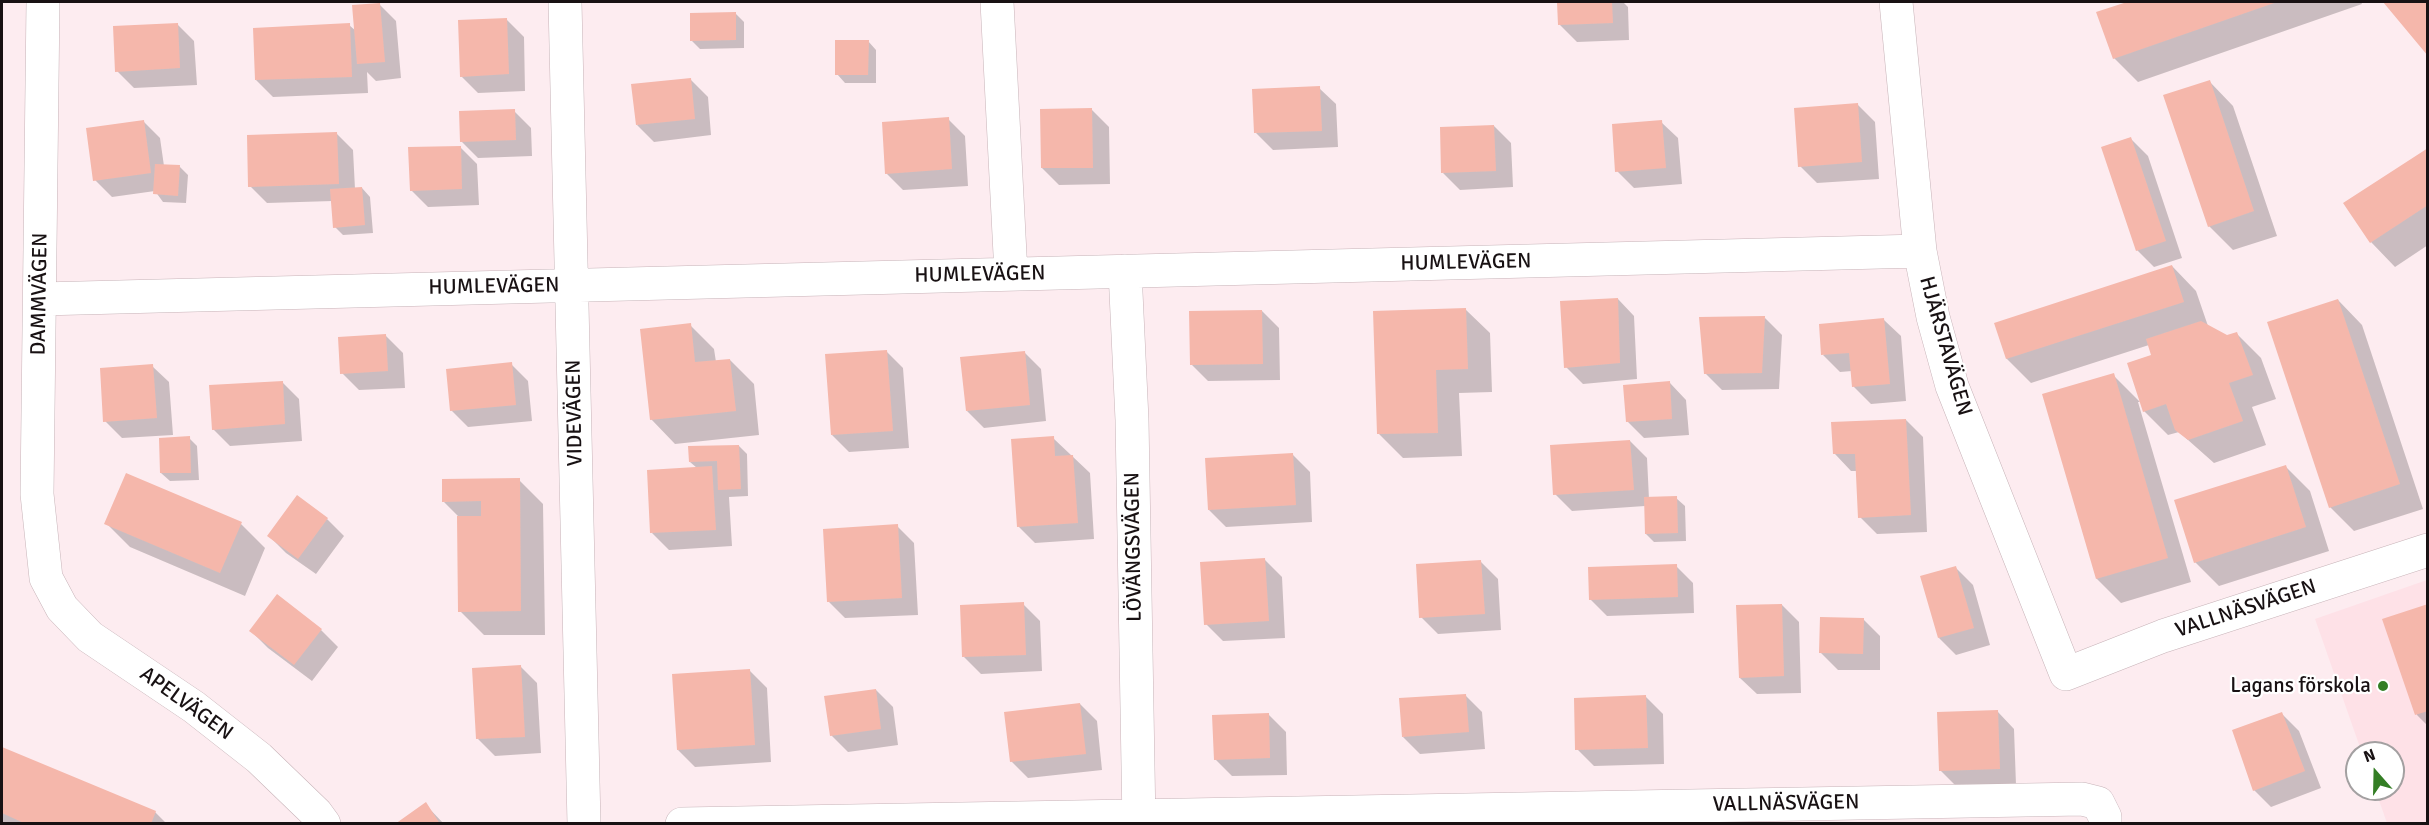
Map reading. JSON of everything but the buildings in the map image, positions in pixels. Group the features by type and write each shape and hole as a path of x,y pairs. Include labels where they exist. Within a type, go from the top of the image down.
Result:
{"street":[{"name":"DAMMVÄGEN","path":"43,2 38,494 46,578 50,585"},
{"name":"VIDEVÄGEN","path":"565,2 584,824"},
{"path":"997,2 1011,274"},
{"name":"HJÄRSTAVÄGEN","path":"1896,2 1920,251 1933,317 1952,386 2066,674"},
{"name":"HUMLEVÄGEN","path":"40,299 1920,251"},
{"name":"LÖVÄNGSVÄGEN","path":"1125,271 1132,420 1139,820"},
{"name":"VALLNÄSVÄGEN","path":"2066,674 2163,636 2427,550"},
{"name":"APELVÄGEN","path":"50,585 62,608 90,637 194,707 259,758 316,813 324,824"},
{"name":"VALLNÄSVÄGEN","path":"682,824 1139,820 2071,799 2082,799 2102,813"}],"shaded area":[{"name":"Lagans förskola","path":"2427,580 2427,823 2387,823 2379,801 2405,801 2405,741 2358,741 2315,619"}],"place":[{"name":"Lagans förskola","path":"2383,686"}]}
